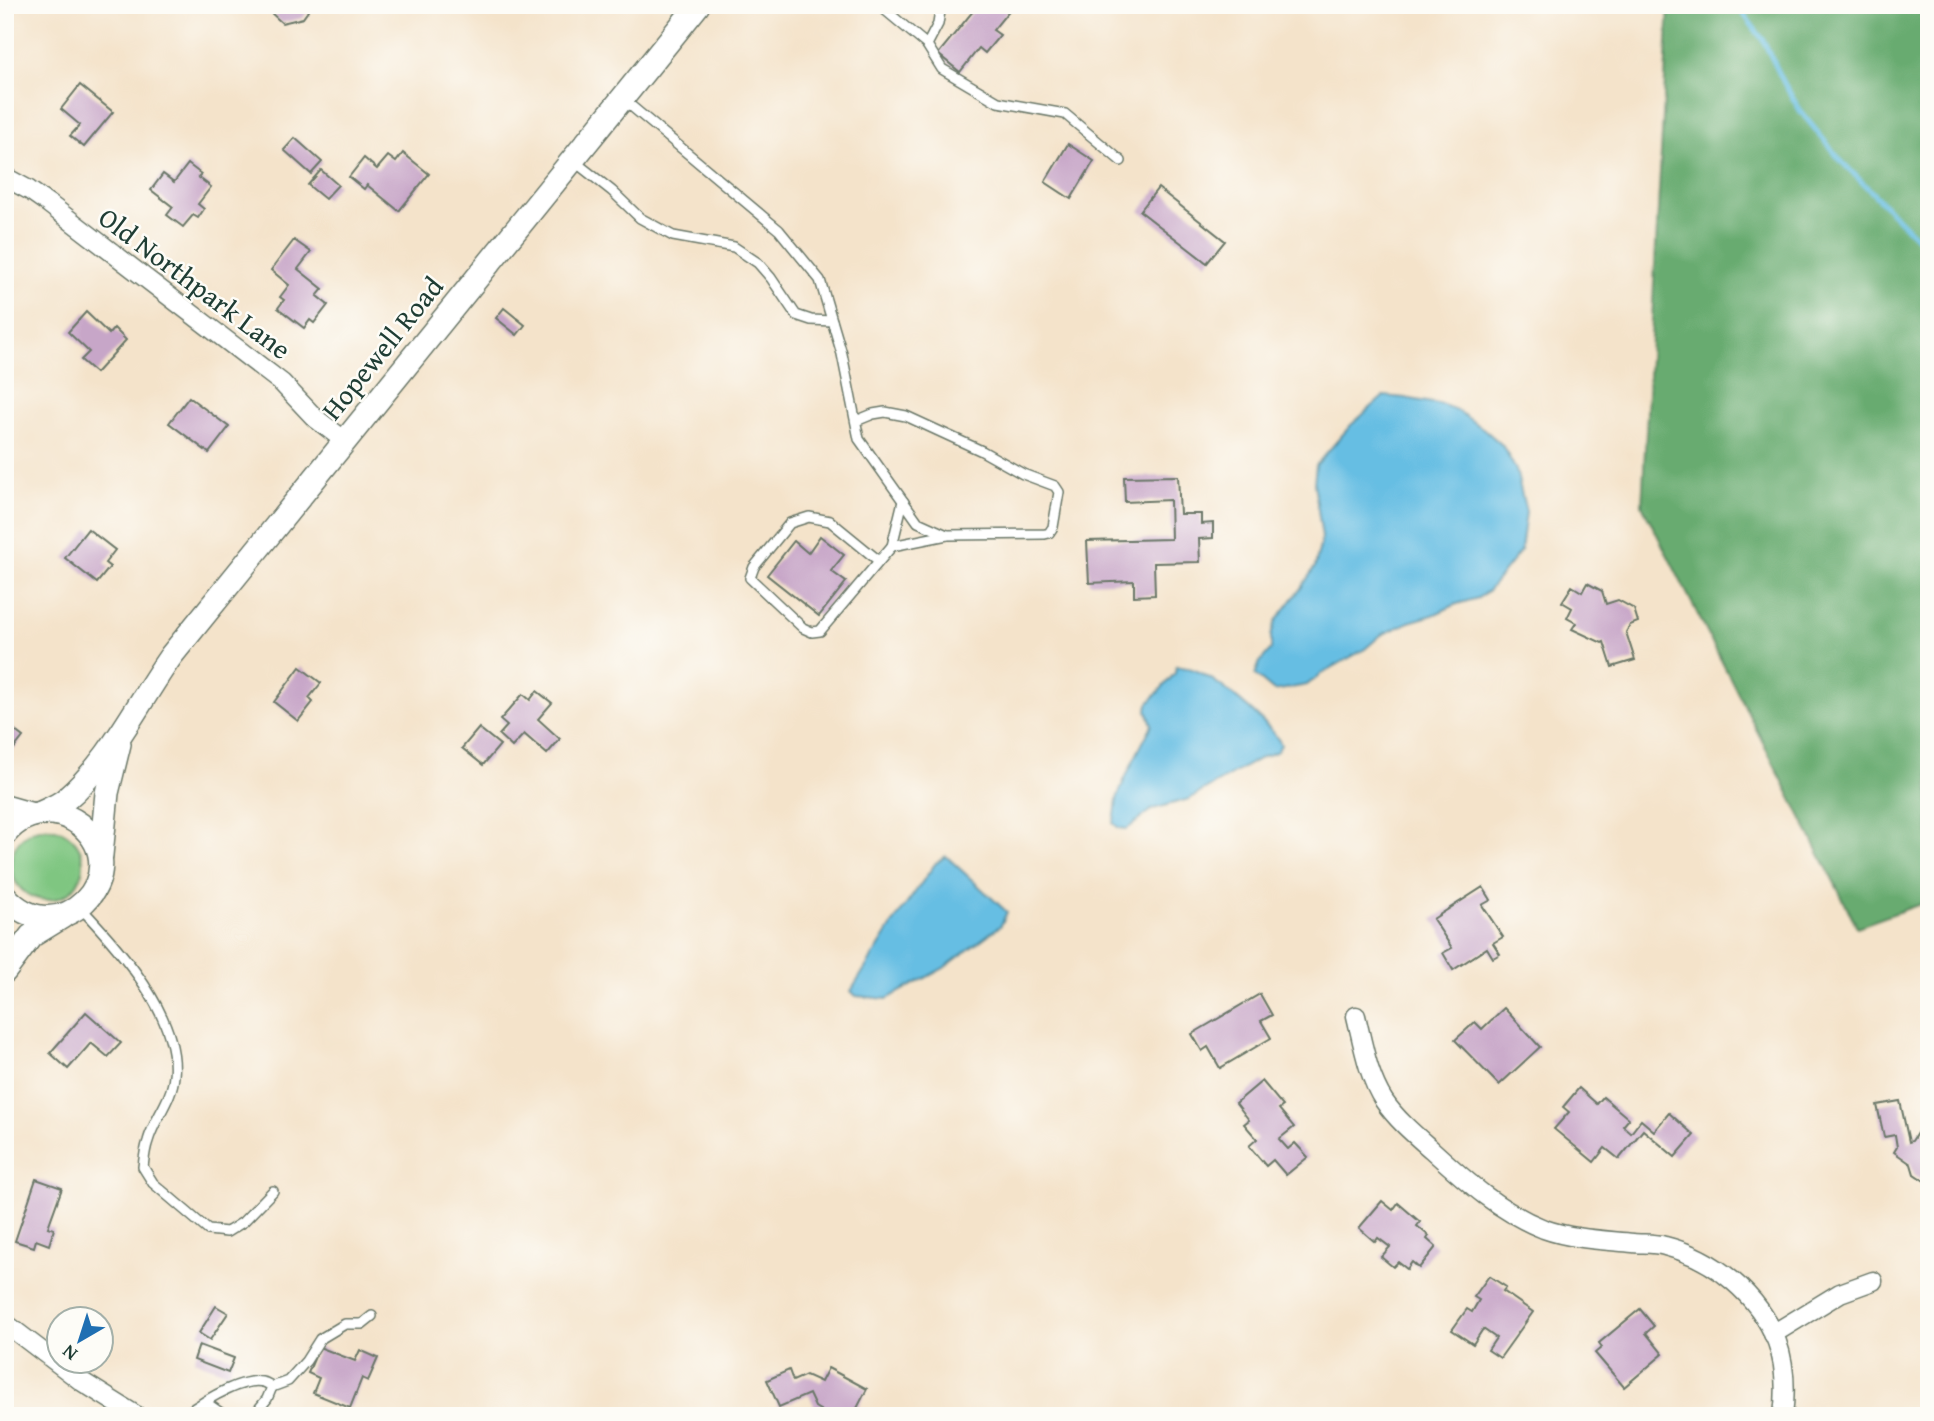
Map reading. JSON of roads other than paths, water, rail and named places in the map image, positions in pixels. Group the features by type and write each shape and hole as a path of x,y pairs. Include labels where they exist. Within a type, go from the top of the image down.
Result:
{"street":[{"name":"Hopewell Road","path":"5,834 19,821 64,801 92,771 122,734 171,656 698,5"},
{"name":"Old Northpark Lane","path":"5,177 49,204 282,383 316,418 345,441"},
{"name":"Hopewell Road","path":"72,911 92,895 99,879 107,793 122,734"},
{"path":"5,807 37,814 58,814 74,820 88,831 97,845 100,862"},
{"path":"5,896 14,906 29,915 47,918 72,911"},
{"path":"5,971 31,936 72,911"},
{"path":"1356,1016 1372,1079 1384,1100 1398,1120 1477,1191 1503,1209 1547,1230 1571,1236 1664,1245 1694,1256 1716,1268 1753,1300 1767,1320 1777,1342 1783,1366 1783,1416"},
{"path":"1773,1334 1840,1293 1873,1281"},
{"path":"5,1323 81,1381 137,1416"}],"lane":[{"path":"879,5 927,45 942,69 998,102 1065,114 1122,161"},
{"path":"927,45 938,24 941,5"},
{"path":"622,98 779,230 820,280 842,354 859,439 918,522 947,535"},
{"path":"573,159 640,218 673,236 734,247 758,263 796,315 811,320 832,321"},
{"path":"856,421 884,412 906,416 1023,474 1055,486 1059,492 1053,527 1049,533 947,535 892,546"},
{"path":"879,561 830,521 810,517 790,523 754,567 750,578 803,628 812,632 820,631 892,546 903,501"},
{"path":"72,911 136,971 159,1011 173,1050 174,1078 148,1140 143,1167 153,1183 208,1230 227,1232 243,1222 273,1191"},
{"path":"253,1416 267,1399 272,1387 288,1381 306,1361 320,1339 345,1325 362,1324 372,1316"},
{"path":"183,1416 239,1384 257,1381 267,1382 272,1387"},
{"path":"205,1402 225,1416"}],"water":[{"path":"1384,396 1443,405 1456,410 1502,445 1516,470 1526,512 1521,550 1489,590 1478,598 1409,622 1381,635 1365,649 1307,685 1274,691 1255,675 1260,662 1271,649 1271,636 1276,621 1315,567 1322,537 1314,483 1316,465 1351,425"},
{"path":"1176,666 1201,673 1227,691 1267,726 1281,745 1276,752 1262,757 1189,799 1153,809 1127,829 1119,828 1113,823 1118,796 1152,725 1147,710 1148,704 1175,673"},
{"path":"946,856 1007,912 1001,925 944,968 887,999 856,996 851,991 894,922 935,864"}],"waterway":[{"path":"1737,5 1763,40 1801,112 1842,162 1925,246 1929,254"}]}
